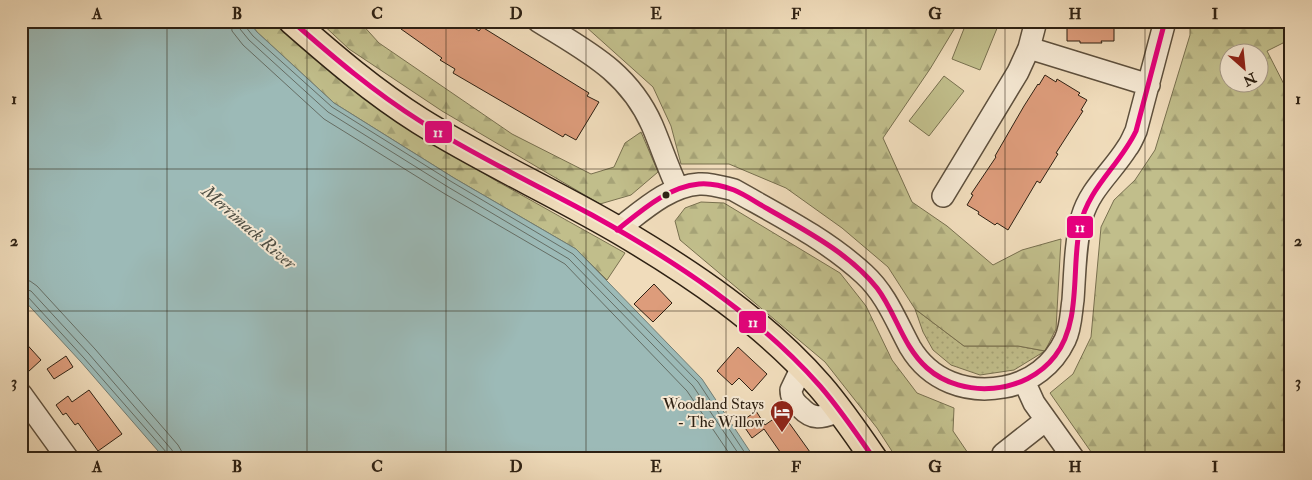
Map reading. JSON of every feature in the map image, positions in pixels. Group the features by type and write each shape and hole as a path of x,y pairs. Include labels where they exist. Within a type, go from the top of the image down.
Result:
{"main road":[{"path":"292,21 358,77 418,120 450,140 617,230 679,267 739,310 802,367 840,411 874,459"}],"street":[{"path":"538,21 599,59 626,83 640,102 651,124 668,169 678,189"},
{"path":"943,196 1018,72 1029,48 1036,21"},
{"path":"617,230 656,201 678,189 698,184 716,185 734,190 830,246 870,280 892,311 912,349 935,373 951,383 964,388 979,390 1011,386 1035,375 1046,366 1058,352 1065,339 1070,324 1078,236 1082,216 1096,186 1127,148 1136,131 1165,21"},
{"path":"1029,48 1149,86"},
{"path":"1024,381 1034,403 1074,459"},
{"path":"21,394 68,459"},
{"path":"1003,454 1046,420"}],"green space":[{"path":"248,21 274,21 281,29 376,107 493,179 625,253 607,280 576,249 454,178 334,103 257,32"},
{"path":"319,21 359,21 379,43 512,134 591,174 614,167 625,143 641,132 658,172 631,195 600,204 442,111 349,49"},
{"path":"578,21 959,21 930,69 883,138 912,202 947,226 993,265 1022,250 1061,239 1056,329 1045,351 1018,346 964,346 915,309 888,267 842,228 786,188 729,164 681,164 671,126 653,87"},
{"path":"967,21 1000,21 980,70 952,59"},
{"path":"1190,21 1291,21 1291,39 1270,50 1270,42 1220,42 1220,92 1270,92 1270,57 1291,98 1291,459 1096,459 1050,393 1073,374 1091,337 1101,227 1114,200 1135,180 1155,150 1190,35"},
{"path":"944,76 964,91 929,136 909,121"},
{"path":"701,202 724,203 840,273 866,306 892,360 917,393 954,408 953,431 972,459 897,459 877,428 825,362 680,240 675,221 685,208"},
{"path":"915,309 964,346 1018,346 1045,351 1014,370 980,375 951,365 933,350 923,332"}],"water":[{"name":"Merrimack River","path":"21,21 248,21 257,32 334,103 454,178 576,249 702,379 755,459 165,459 81,362 21,297"}],"building":[{"path":"407,21 464,21 479,31 482,27 589,93 587,96 599,102 576,140 565,134 563,137 453,73 455,69 440,60 442,58 401,29"},
{"path":"1067,21 1114,21 1114,41 1080,43 1080,41 1067,41"},
{"path":"1045,75 1056,82 1057,79 1080,93 1078,95 1087,100 1081,110 1083,111 1056,153 1058,154 1040,183 1037,181 1008,230 997,223 995,225 967,205 973,195 971,194 996,157 1024,106"},
{"path":"654,284 672,303 653,322 634,304"},
{"path":"21,338 41,360 28,372 21,365"},
{"path":"738,347 767,374 752,391 739,378 732,385 717,371"},
{"path":"66,356 73,367 54,379 47,369"},
{"path":"89,390 122,434 98,451 78,423 75,425 66,413 63,415 56,405 68,396 72,402"},
{"name":"Woodland Stays - The Willow","path":"756,411 765,425 782,413 815,459 785,459 764,429 752,438 741,422"}],"transit line":[{"name":"11","path":"292,21 338,61 420,121 484,158 592,215 654,251 714,291 796,360 820,386 874,459"},
{"name":"11","path":"617,230 655,201 687,186 699,184 716,185 734,190 812,234 840,253 866,275 884,298 912,350 927,368 942,378 958,385 976,388 994,388 1011,385 1043,369 1055,356 1063,342 1069,327 1072,310 1077,242 1084,212 1097,188 1122,155 1136,131 1165,21"}],"place":[{"name":"Woodland Stays - The Willow","path":"782,433"}]}
